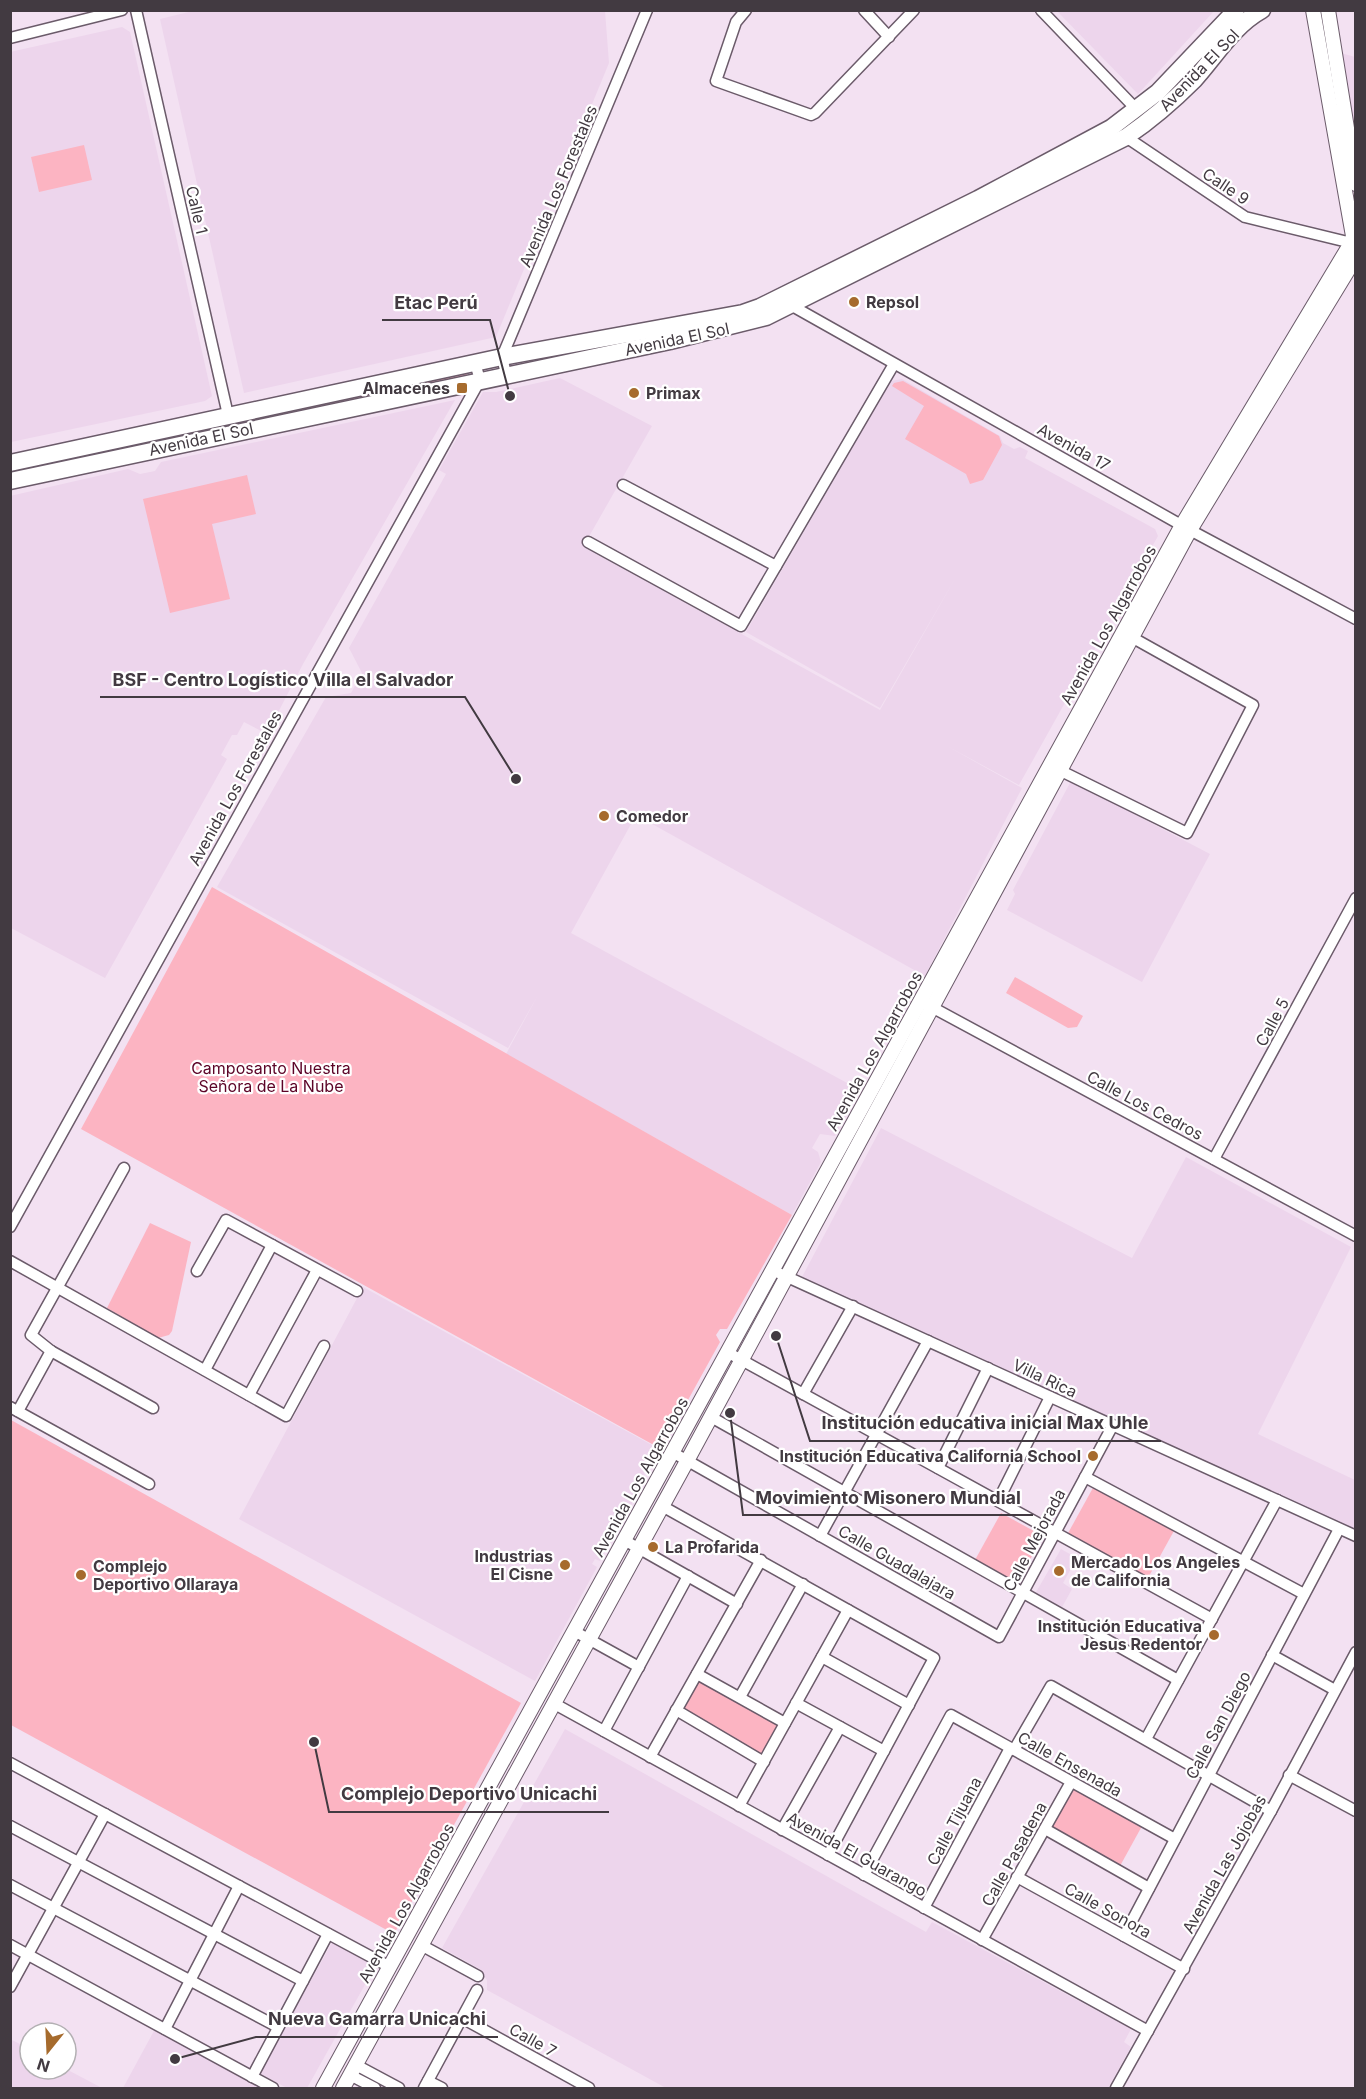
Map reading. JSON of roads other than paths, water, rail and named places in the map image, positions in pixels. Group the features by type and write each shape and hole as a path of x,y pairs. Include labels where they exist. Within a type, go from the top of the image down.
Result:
{"main road":[{"name":"Avenida El Sol","path":"10,481 740,325 1111,128 1137,110 1176,75 1236,10"},
{"name":"Avenida El Sol","path":"10,463 502,357 743,313 785,302 1126,137 1151,120 1194,80 1239,28 1262,10"}],"street":[{"path":"10,38 122,10"},
{"name":"Calle 1","path":"136,10 228,415"},
{"name":"Avenida Los Forestales","path":"10,1227 480,380 502,357 647,10"},
{"path":"746,10 736,22 716,81 811,115 914,10"},
{"path":"864,10 889,37"},
{"path":"1041,10 1137,110"},
{"path":"1313,10 1353,244"},
{"path":"1328,10 1356,184"},
{"name":"Calle 9","path":"1126,137 1245,218 1353,244"},
{"name":"Avenida Los Algarrobos","path":"323,2088 772,1270 926,1004 1186,527 1353,244"},
{"name":"Avenida Los Algarrobos","path":"1186,527 1356,257"},
{"name":"Avenida 17","path":"785,302 1186,527 1356,619"},
{"path":"502,357 506,374"},
{"path":"476,363 480,380"},
{"path":"588,542 741,626 894,364"},
{"path":"623,485 776,566"},
{"path":"1055,768 1187,833 1253,705 1127,635"},
{"name":"Calle 5","path":"1214,1159 1356,898"},
{"name":"Avenida Los Algarrobos","path":"343,2088 742,1360 926,1004"},
{"name":"Calle Los Cedros","path":"926,1004 1356,1236"},
{"path":"124,1168 31,1335 51,1351 153,1408"},
{"path":"197,1271 226,1220 357,1291"},
{"path":"205,1370 272,1245"},
{"path":"10,1261 286,1416 324,1346"},
{"path":"249,1395 317,1270"},
{"name":"Villa Rica","path":"772,1270 1356,1536"},
{"path":"803,1394 853,1306"},
{"path":"820,1536 928,1341"},
{"path":"51,1351 14,1409 150,1484"},
{"path":"727,1352 1212,1619"},
{"path":"938,1468 988,1368"},
{"path":"998,1501 1050,1397"},
{"path":"711,1417 1178,1680"},
{"name":"Calle Mejorada","path":"999,1637 1113,1425"},
{"name":"Calle Guadalajara","path":"672,1452 999,1637"},
{"path":"1085,1477 1304,1594"},
{"path":"1271,1811 1146,1739 1277,1500"},
{"path":"662,1506 934,1658 828,1855"},
{"name":"Calle San Diego","path":"1124,1936 1339,1529"},
{"path":"624,1540 737,1604"},
{"path":"650,1757 761,1560"},
{"path":"604,1731 688,1576"},
{"path":"740,1697 803,1584"},
{"path":"739,1806 848,1610"},
{"path":"574,1631 639,1667"},
{"name":"Avenida Las Jojobas","path":"1116,2088 1271,1811 1356,1652"},
{"path":"1272,1655 1335,1690"},
{"path":"822,1657 909,1705"},
{"path":"697,1674 785,1723"},
{"name":"Calle Tijuana","path":"924,1908 1012,1749 1051,1686 1146,1739"},
{"path":"539,1696 553,1703"},
{"name":"Avenida El Guarango","path":"553,1703 1148,2031"},
{"path":"796,1703 884,1751"},
{"path":"676,1710 764,1762"},
{"name":"Calle Ensenada","path":"864,1875 951,1715 1175,1839"},
{"path":"782,1830 840,1727"},
{"path":"10,1763 390,1967"},
{"path":"1289,1776 1356,1811"},
{"name":"Calle Pasadena","path":"982,1940 1071,1782"},
{"path":"10,1987 105,1814"},
{"path":"10,1826 303,1981"},
{"path":"1045,1830 1149,1887"},
{"name":"Calle Sonora","path":"1017,1878 1184,1969"},
{"path":"10,1885 278,2027"},
{"path":"165,2029 239,1886"},
{"path":"252,2077 328,1934"},
{"path":"10,1945 273,2088"},
{"path":"421,1945 478,1976"},
{"path":"442,2088 426,2085 477,1990"},
{"name":"Calle 7","path":"462,2018 589,2088"},
{"path":"353,2070 399,2088"},
{"path":"366,2077 375,2088"}],"place":[{"name":"Repsol","path":"854,302"},
{"name":"Almacenes","path":"462,388"},
{"name":"Primax","path":"634,393"},
{"name":"Etac Perú","path":"510,396"},
{"name":"BSF - Centro Logístico Villa el Salvador","path":"516,779"},
{"name":"Comedor","path":"604,816"},
{"name":"Institución educativa inicial Max Uhle","path":"776,1336"},
{"name":"Movimiento Misonero Mundial","path":"730,1413"},
{"name":"Institución Educativa California School","path":"1093,1456"},
{"name":"La Profarida","path":"653,1547"},
{"name":"Industrias El Cisne","path":"565,1565"},
{"name":"Mercado Los Angeles de California","path":"1059,1571"},
{"name":"Complejo Deportivo Ollaraya","path":"81,1575"},
{"name":"Institución Educativa Jesus Redentor","path":"1214,1635"},
{"name":"Complejo Deportivo Unicachi","path":"314,1742"},
{"name":"Nueva Gamarra Unicachi","path":"175,2059"}],"park label":[{"name":"Camposanto Nuestra Señora de La Nube","path":"271,1077"}]}
